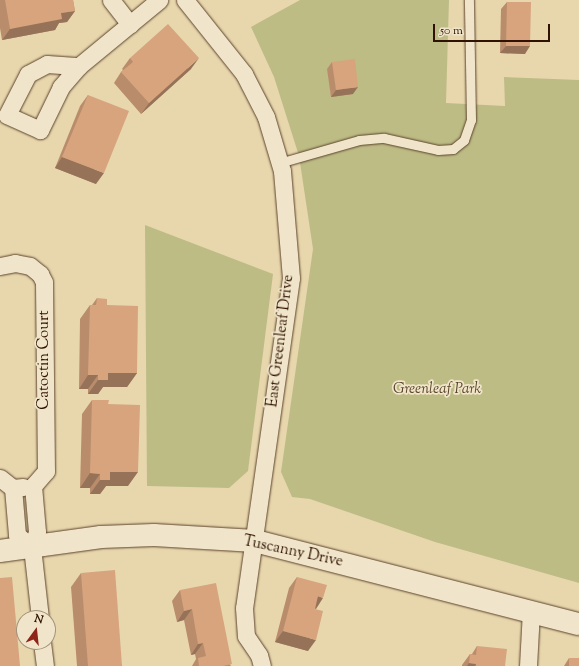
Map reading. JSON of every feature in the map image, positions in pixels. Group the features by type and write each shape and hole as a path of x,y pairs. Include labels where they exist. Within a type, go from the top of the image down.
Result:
{"street":[{"path":"112,0 130,24"},
{"path":"79,66 158,0"},
{"name":"East Greenleaf Drive","path":"185,0 244,74 266,117 279,163 291,278 255,541 244,608 246,636 259,655 262,666"},
{"name":"Catoctin Court","path":"0,266 15,263 30,266 40,274 44,282 46,471 33,486"},
{"path":"32,547 17,535 6,483 33,486 37,532 32,547 39,610"},
{"name":"Tuscanny Drive","path":"0,551 101,537 154,535 255,541 579,624"},
{"path":"528,666 532,611"},
{"path":"43,650 45,666"}],"lane":[{"path":"279,163 359,140 384,138 438,150 453,149 464,140 470,120 469,0"}],"green space":[{"name":"Greenleaf Park","path":"300,0 449,0 446,103 505,106 504,77 579,80 579,583 435,542 310,499 292,497 281,472 313,249 299,156 274,77 251,27"},
{"path":"145,225 273,274 248,471 229,488 147,486"}],"building":[{"path":"5,0 73,0 75,11 61,13 62,19 10,29"},
{"path":"507,2 531,2 530,46 506,46"},
{"path":"168,24 199,58 149,103 121,72 133,62 130,58"},
{"path":"355,59 358,87 336,90 332,62"},
{"path":"88,95 129,111 104,173 62,157"},
{"path":"97,298 107,299 107,305 138,306 137,373 108,373 108,380 98,380 98,375 88,375 90,305 96,305"},
{"path":"92,400 109,400 108,404 140,405 138,472 110,472 110,480 100,480 100,474 90,473"},
{"path":"115,570 122,666 88,666 81,573"},
{"path":"12,577 16,622 16,650 19,650 20,666 0,666 0,578"},
{"path":"297,577 327,585 323,598 318,596 315,609 323,611 316,640 283,631"},
{"path":"216,583 232,664 223,666 199,666 198,658 206,656 203,643 198,644 192,609 184,611 180,590"},
{"path":"477,646 507,649 505,666 476,666 476,664 469,663 470,654 476,655"},
{"path":"569,658 579,658 579,666 569,666"}]}
